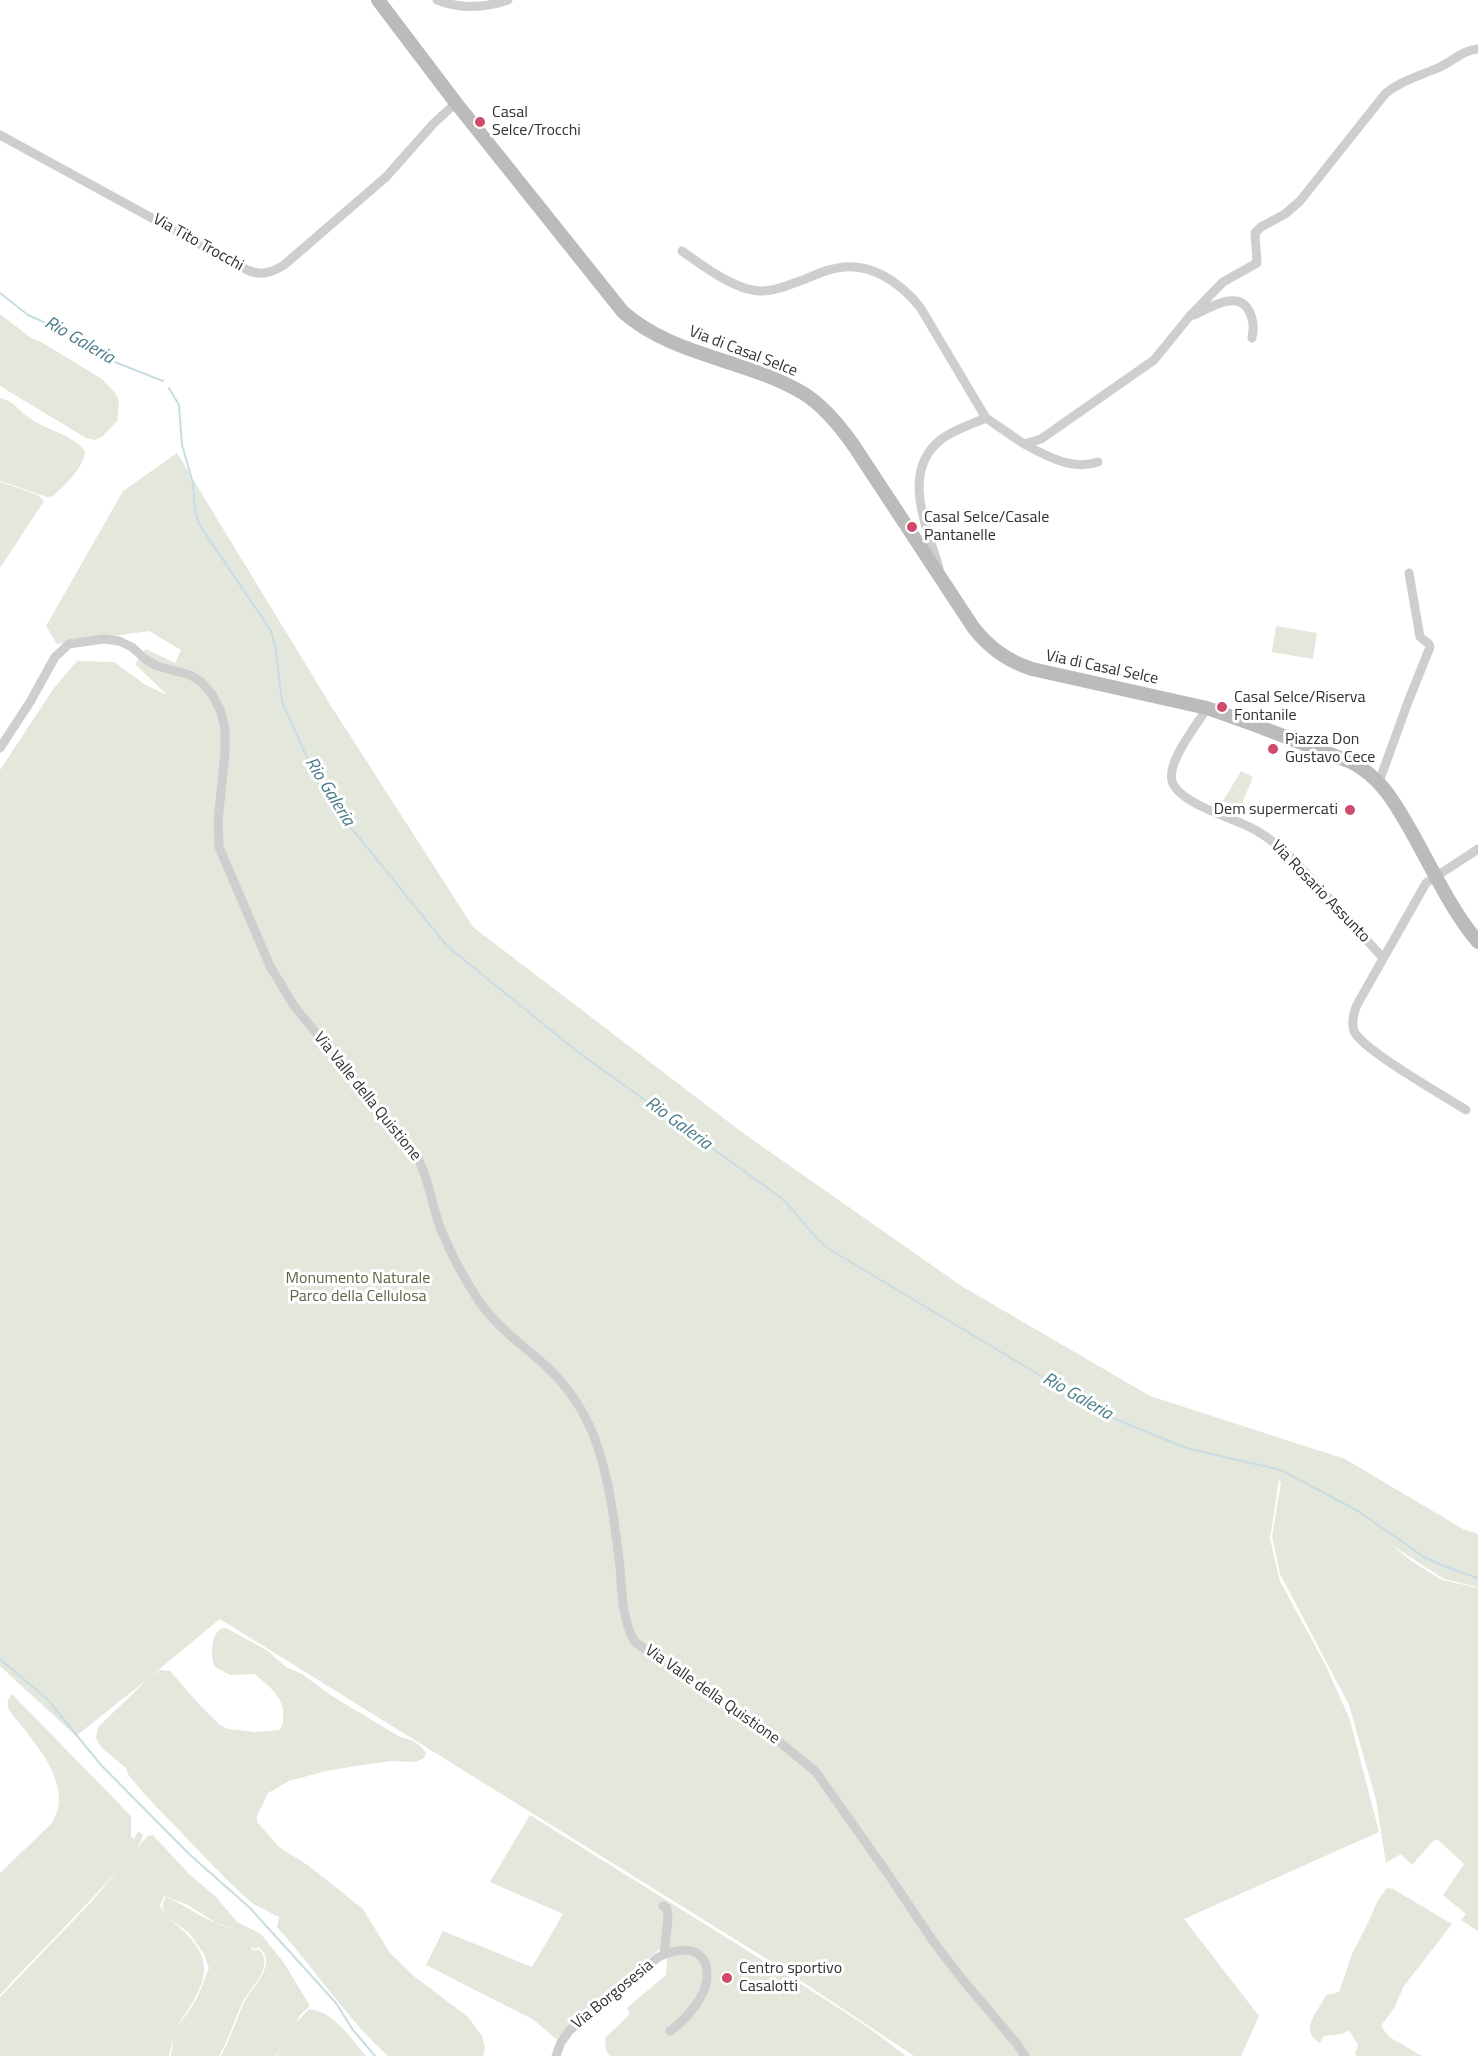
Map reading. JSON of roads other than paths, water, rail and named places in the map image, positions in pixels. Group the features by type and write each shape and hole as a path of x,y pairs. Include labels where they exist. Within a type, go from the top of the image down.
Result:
{"main road":[{"name":"Via di Casal Selce","path":"378,0 456,103 629,317 663,338 791,387 825,411 854,446 943,582 983,640 995,651 1016,663 1038,671 1207,708 1255,724 1351,762 1365,770 1379,782 1393,801 1478,942"}],"street":[{"path":"437,0 473,7 508,0"},
{"path":"1024,444 1045,438 1154,360 1189,317 1223,282 1257,263 1254,235 1257,230 1282,216 1300,201 1385,94 1395,87 1444,65 1462,53 1478,49"},
{"name":"Via Tito Trocchi","path":"0,135 246,270 262,274 284,265 378,184 434,123 456,103"},
{"path":"682,251 719,276 758,291 775,290 841,267 862,267 881,274 908,293 920,307 986,418 1024,444 1062,461 1078,466 1098,462"},
{"path":"1189,317 1223,302 1232,300 1241,302 1247,307 1253,320 1252,338"},
{"path":"943,582 919,498 918,484 921,469 929,453 944,438 986,418"},
{"path":"1379,782 1430,647 1420,637 1409,573"},
{"name":"Via Valle della Quistione","path":"0,748 30,702 55,657 66,646 75,642 104,639 123,642 157,666 194,677 212,694 221,712 226,738 218,821 219,847 264,952 276,978 294,1006 416,1155 428,1179 441,1230 481,1304 508,1333 547,1367 569,1392 586,1417 609,1483 625,1611 635,1642 776,1739 816,1772 933,1941 1025,2056"},
{"name":"Via Rosario Assunto","path":"1207,708 1173,766 1172,779 1176,790 1256,830 1276,845 1309,876 1383,958"},
{"path":"1466,1110 1380,1054 1356,1033 1353,1019 1356,1007 1426,884 1436,875 1478,849"},
{"path":"663,1906 667,1908 668,1919 664,1954"},
{"name":"Via Borgosesia","path":"556,2056 561,2042 569,2031 633,1976 664,1954 680,1949 696,1953 706,1965 708,1973 706,1985 697,2001 681,2023 670,2031"}],"waterway":[{"name":"Rio Galeria","path":"0,293 28,315 55,327 97,355 163,381"},
{"name":"Rio Galeria","path":"169,388 179,405 182,445 193,483 195,511 199,524 271,631 275,645 282,702 318,782 336,809 447,946 578,1052 780,1197 829,1249 1108,1416 1186,1448 1281,1470 1358,1511 1424,1557 1478,1578"},
{"path":"0,1659 47,1699 101,1765 189,1854 250,1908 336,2003 353,2030 375,2056"}],"place":[{"name":"Casal Selce/Trocchi","path":"480,122"},
{"name":"Casal Selce/Casale Pantanelle","path":"912,527"},
{"name":"Casal Selce/Riserva Fontanile","path":"1222,707"},
{"name":"Piazza Don Gustavo Cece","path":"1273,749"},
{"name":"Dem supermercati","path":"1350,810"},
{"name":"Centro sportivo Casalotti","path":"727,1978"}],"park label":[{"name":"Monumento Naturale Parco della Cellulosa","path":"358,1288"}]}
